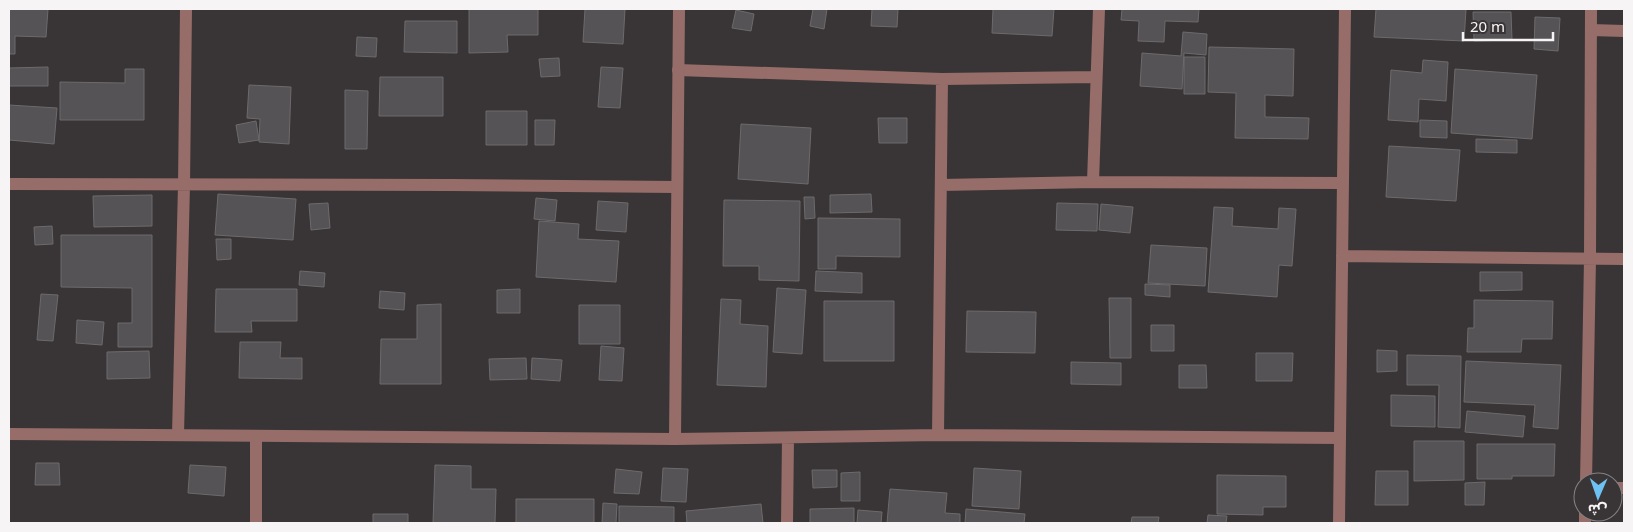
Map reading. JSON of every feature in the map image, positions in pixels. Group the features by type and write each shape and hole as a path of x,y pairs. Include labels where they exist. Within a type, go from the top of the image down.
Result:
{"street":[{"path":"178,435 186,9"},
{"path":"675,439 679,9"},
{"path":"1092,182 1099,9"},
{"path":"1339,523 1345,9"},
{"path":"1586,472 1590,259 1591,9"},
{"path":"1591,30 1624,31"},
{"path":"678,70 942,80 1096,78"},
{"path":"938,435 942,80"},
{"path":"940,185 1092,182 1343,182"},
{"path":"9,184 451,185 677,188"},
{"path":"1342,256 1624,259"},
{"path":"9,434 675,439 938,435 1340,438"},
{"path":"256,436 256,523"},
{"path":"787,523 788,438"}],"building":[{"path":"9,9 48,9 46,37 15,36 15,54 9,54"},
{"path":"469,9 538,9 538,35 507,35 508,52 469,53"},
{"path":"585,9 625,9 623,44 583,42"},
{"path":"813,9 827,9 824,29 810,26"},
{"path":"872,9 898,9 897,27 871,26"},
{"path":"993,9 1054,9 1052,36 992,33"},
{"path":"1122,9 1199,9 1198,22 1165,21 1164,42 1138,41 1139,21 1121,20"},
{"path":"1376,9 1466,9 1464,41 1374,37"},
{"path":"736,10 754,14 751,31 732,28"},
{"path":"1473,12 1511,12 1512,40 1474,41"},
{"path":"1535,17 1560,18 1558,51 1534,49"},
{"path":"405,21 457,21 457,53 404,52"},
{"path":"1183,32 1207,34 1206,55 1184,53 1182,89 1140,86 1142,53 1181,56"},
{"path":"357,37 377,38 376,57 356,56"},
{"path":"1209,47 1294,49 1293,96 1265,95 1265,117 1309,118 1308,139 1235,138 1236,93 1208,92"},
{"path":"1184,57 1205,57 1205,94 1184,94"},
{"path":"559,58 560,76 541,77 539,59"},
{"path":"1423,60 1448,62 1446,101 1419,99 1418,122 1388,120 1391,70 1422,73"},
{"path":"48,67 48,86 9,86 9,68"},
{"path":"601,67 623,68 620,108 598,107"},
{"path":"125,69 144,69 144,120 60,120 60,82 125,83"},
{"path":"1455,69 1537,75 1532,139 1451,133"},
{"path":"380,77 443,77 443,116 379,116"},
{"path":"249,85 291,87 289,144 259,142 260,119 247,118"},
{"path":"345,90 368,91 367,149 345,149"},
{"path":"9,105 57,108 54,144 9,140"},
{"path":"486,111 527,111 527,145 486,145"},
{"path":"878,118 907,118 907,143 879,143"},
{"path":"535,120 555,120 554,145 535,145"},
{"path":"1420,120 1447,121 1447,138 1420,137"},
{"path":"256,121 259,140 239,143 236,125"},
{"path":"741,124 811,128 808,184 738,179"},
{"path":"1476,139 1517,140 1517,153 1476,152"},
{"path":"1389,146 1460,150 1456,201 1386,197"},
{"path":"218,194 296,199 293,240 215,235"},
{"path":"871,194 872,212 830,213 830,195"},
{"path":"152,195 152,226 94,227 93,196"},
{"path":"804,197 814,197 815,218 805,219"},
{"path":"536,198 557,200 555,221 534,219"},
{"path":"724,200 800,201 799,281 759,280 759,266 723,266"},
{"path":"598,201 628,203 626,232 596,230"},
{"path":"328,203 330,228 311,230 309,204"},
{"path":"1057,203 1098,204 1097,231 1056,230"},
{"path":"1101,204 1133,207 1130,233 1099,230"},
{"path":"1214,207 1233,208 1232,226 1278,229 1279,208 1296,209 1292,266 1279,265 1277,297 1208,292"},
{"path":"818,218 900,219 900,257 836,256 836,269 818,269"},
{"path":"539,221 579,224 578,239 619,241 616,282 536,277"},
{"path":"52,226 53,244 35,245 34,227"},
{"path":"61,235 152,235 152,347 118,347 118,323 132,323 132,288 61,287"},
{"path":"216,239 231,239 231,259 217,260"},
{"path":"1151,245 1207,248 1205,286 1148,283"},
{"path":"300,271 325,273 324,287 299,285"},
{"path":"816,271 862,273 862,293 815,291"},
{"path":"1480,272 1522,272 1522,290 1480,291"},
{"path":"1145,284 1170,285 1170,297 1145,295"},
{"path":"777,288 806,290 802,354 773,352"},
{"path":"216,289 297,289 297,321 251,321 252,332 215,332"},
{"path":"520,289 520,313 497,313 497,290"},
{"path":"380,291 405,293 404,310 379,308"},
{"path":"41,294 58,295 53,341 37,340"},
{"path":"1109,298 1131,298 1131,358 1110,358"},
{"path":"721,299 741,300 740,324 768,326 766,387 717,385"},
{"path":"1474,300 1553,301 1552,339 1522,339 1521,352 1467,352 1468,328 1474,328"},
{"path":"824,301 894,301 894,361 824,361"},
{"path":"441,304 441,384 380,384 381,339 417,339 417,305"},
{"path":"579,305 620,305 620,344 579,344"},
{"path":"967,311 1036,312 1035,353 966,352"},
{"path":"77,320 104,322 102,345 76,343"},
{"path":"1151,325 1174,325 1174,351 1151,351"},
{"path":"240,342 281,342 280,358 302,358 302,379 239,378"},
{"path":"601,346 624,348 622,381 599,380"},
{"path":"1377,350 1397,351 1397,371 1377,372"},
{"path":"149,351 150,378 107,379 107,352"},
{"path":"1256,353 1293,353 1292,381 1256,381"},
{"path":"1407,355 1461,356 1460,428 1438,427 1439,385 1407,385"},
{"path":"526,358 527,379 490,380 489,359"},
{"path":"532,358 562,360 560,381 531,379"},
{"path":"1466,361 1561,365 1558,429 1533,427 1535,405 1464,402"},
{"path":"1071,362 1121,363 1121,385 1071,384"},
{"path":"1179,365 1206,365 1207,388 1179,388"},
{"path":"1391,395 1435,396 1435,427 1391,426"},
{"path":"1467,411 1525,416 1523,437 1465,432"},
{"path":"1414,441 1464,441 1464,480 1414,481"},
{"path":"1477,444 1555,444 1554,476 1512,476 1512,479 1477,479"},
{"path":"36,463 59,463 60,485 35,485"},
{"path":"190,465 226,467 224,496 188,493"},
{"path":"435,465 471,466 471,489 496,489 495,523 433,523"},
{"path":"663,468 688,469 686,502 661,501"},
{"path":"974,468 1021,471 1019,509 972,506"},
{"path":"616,469 642,472 639,494 614,493"},
{"path":"812,470 837,470 837,487 813,488"},
{"path":"1376,471 1408,471 1408,505 1375,505"},
{"path":"860,472 860,501 841,501 841,473"},
{"path":"1217,475 1286,476 1286,507 1263,507 1263,515 1217,514"},
{"path":"1485,482 1484,505 1465,505 1465,483"},
{"path":"890,489 947,493 945,513 960,514 960,523 887,523"},
{"path":"516,499 594,499 594,523 516,523"},
{"path":"603,503 617,504 616,523 602,523"},
{"path":"761,504 763,523 687,523 686,511"},
{"path":"619,506 674,507 674,523 619,523"},
{"path":"854,508 854,523 810,523 810,509"},
{"path":"966,509 1025,514 1024,523 965,523"},
{"path":"858,510 882,512 881,523 857,523"},
{"path":"373,514 408,514 408,523 373,523"},
{"path":"1208,515 1227,516 1226,523 1207,523"},
{"path":"1132,517 1159,517 1158,523 1131,523"}]}
